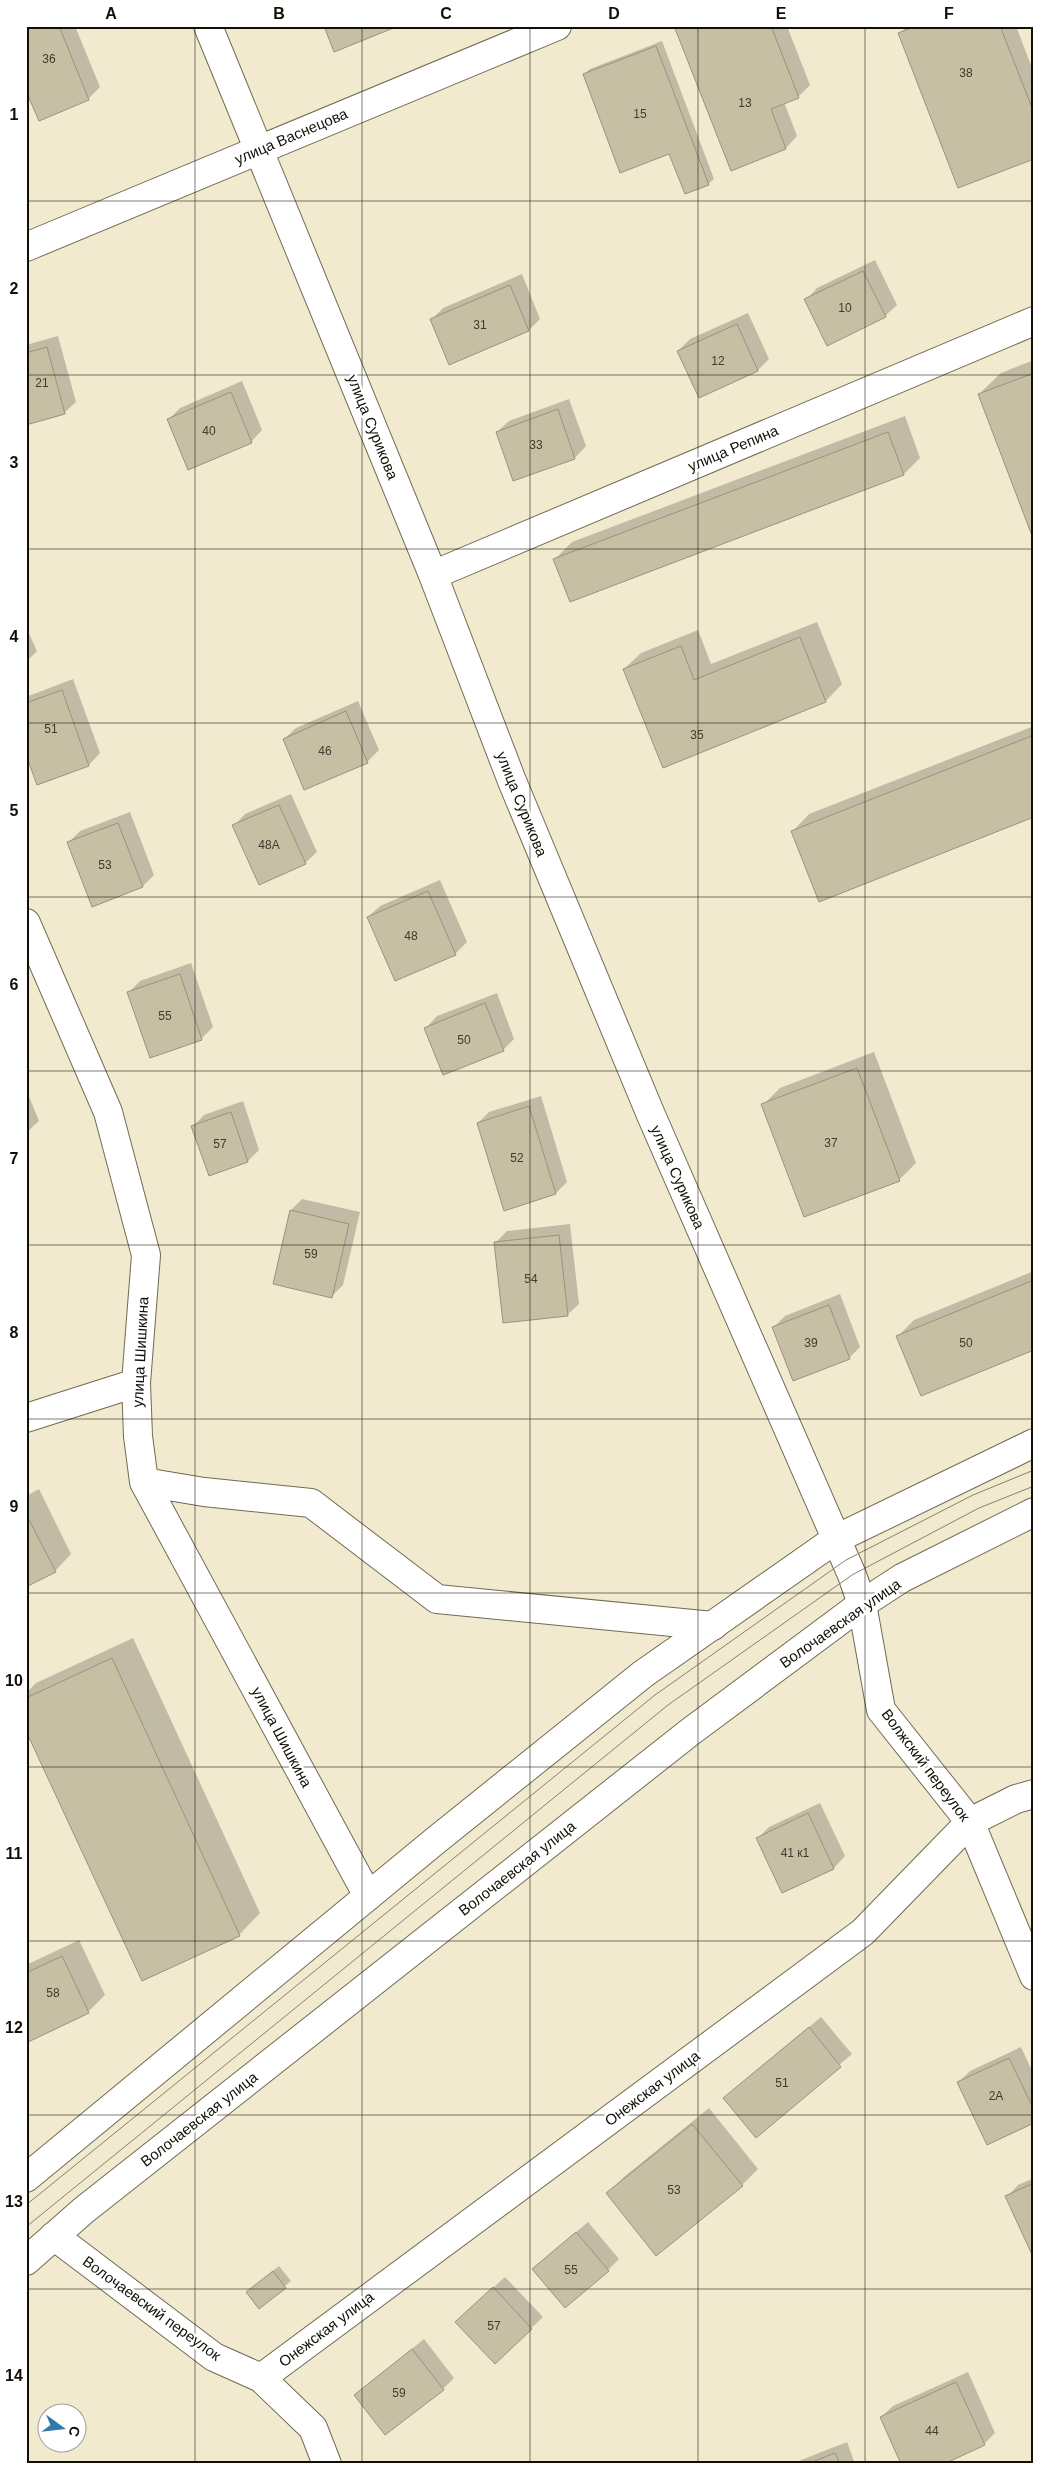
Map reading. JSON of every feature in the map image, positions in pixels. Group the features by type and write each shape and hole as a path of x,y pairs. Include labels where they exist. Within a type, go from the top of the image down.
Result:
{"street":[{"name":"улица Сурикова","path":"208,26 433,575 516,790 651,1115 852,1575"},
{"name":"улица Васнецова","path":"26,247 557,26"},
{"name":"улица Репина","path":"433,575 1034,321"},
{"name":"улица Шишкина","path":"26,923 108,1112 146,1255 136,1383 138,1436 144,1482 368,1896"},
{"path":"26,1418 136,1383"},
{"path":"26,2178 368,1896 644,1674 836,1539 1034,1444"},
{"path":"144,1482 204,1492 311,1503 437,1599 713,1626"},
{"name":"Волочаевская улица","path":"26,2261 84,2210 690,1732 862,1604 902,1578 1034,1512"},
{"name":"Волжский переулок","path":"852,1575 862,1604 881,1710 970,1822 1034,1976"},
{"name":"Онежская улица","path":"261,2378 863,1932 970,1822 1016,1799 1034,1794"},
{"name":"Волочаевский переулок","path":"54,2236 214,2357 261,2378 313,2428 327,2464"}],"building":[{"path":"26,26 59,26 89,100 39,121 26,91"},
{"path":"324,26 396,26 396,27 334,52"},
{"path":"674,26 771,26 799,98 771,109 786,149 731,171"},
{"path":"916,26 1000,26 1034,113 1034,159 958,188 898,33"},
{"path":"656,46 709,185 685,194 669,154 620,173 583,74"},
{"path":"863,271 886,317 827,346 804,299"},
{"path":"510,285 529,331 449,365 430,319"},
{"path":"737,324 758,371 699,398 677,351"},
{"path":"47,347 65,414 26,425 26,353"},
{"path":"1034,373 1034,541 978,394"},
{"path":"231,392 252,443 188,470 167,419"},
{"path":"558,409 575,459 513,481 496,432"},
{"path":"888,432 904,475 570,602 553,559"},
{"path":"800,637 826,702 663,768 623,669 681,646 694,680"},
{"path":"62,690 89,766 37,785 26,755 26,703"},
{"path":"346,711 368,763 304,790 283,739"},
{"path":"1034,735 1034,817 819,902 791,831"},
{"path":"279,805 306,864 259,885 232,825"},
{"path":"118,823 143,887 92,907 67,842"},
{"path":"428,891 456,955 395,981 367,917"},
{"path":"180,974 202,1040 150,1058 127,992"},
{"path":"485,1003 504,1051 443,1075 424,1028"},
{"path":"857,1068 900,1181 804,1217 761,1104"},
{"path":"529,1106 556,1194 504,1211 477,1123"},
{"path":"231,1112 248,1162 209,1176 191,1126"},
{"path":"290,1210 349,1224 332,1298 273,1284"},
{"path":"559,1235 568,1316 503,1323 494,1242"},
{"path":"1034,1280 1034,1350 921,1396 896,1336"},
{"path":"829,1305 850,1359 793,1381 772,1327"},
{"path":"26,1514 56,1572 26,1587"},
{"path":"112,1658 240,1936 142,1981 26,1731 26,1698"},
{"path":"808,1813 834,1869 782,1893 756,1838"},
{"path":"62,1956 89,2013 26,2043 26,1973"},
{"path":"809,2027 841,2067 756,2138 723,2098"},
{"path":"1009,2058 1034,2110 1034,2123 987,2145 957,2082"},
{"path":"692,2124 743,2186 656,2256 606,2193"},
{"path":"1034,2183 1034,2259 1005,2196"},
{"path":"576,2232 609,2271 565,2308 532,2269"},
{"path":"273,2271 286,2288 259,2309 246,2292"},
{"path":"493,2287 532,2329 495,2364 455,2322"},
{"path":"412,2349 444,2390 385,2435 354,2395"},
{"path":"956,2382 985,2445 944,2464 901,2464 880,2417"},
{"path":"835,2453 840,2464 807,2464"}],"tram line":[{"path":"26,2205 655,1695 846,1560 973,1495 1034,1470"},
{"path":"26,2227 668,1705 852,1575 979,1508 1034,1486"}]}
